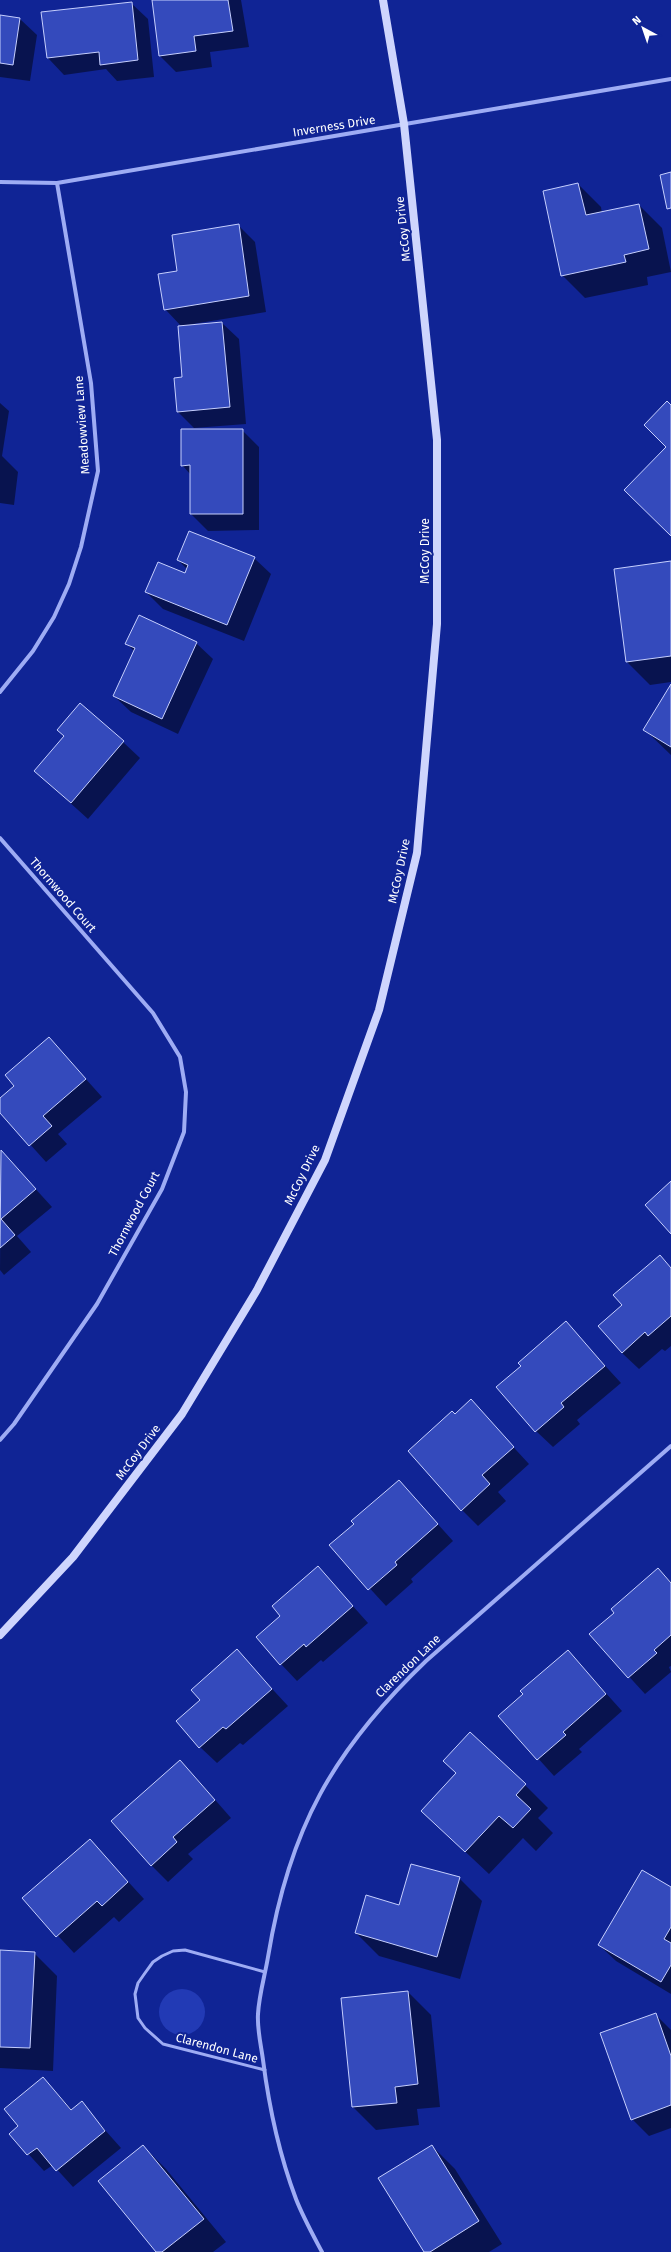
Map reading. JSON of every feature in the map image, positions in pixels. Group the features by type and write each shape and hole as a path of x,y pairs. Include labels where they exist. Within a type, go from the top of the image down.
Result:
{"street":[{"name":"McCoy Drive","path":"0,1635 73,1557 182,1414 257,1290 325,1160 379,1010 417,853 437,624 437,440 404,124 383,0"},
{"name":"Inverness Drive","path":"0,182 57,183 671,79"},
{"name":"Meadowview Lane","path":"0,692 33,651 54,617 69,584 81,547 98,471 91,383 57,183"},
{"name":"Thornwood Court","path":"0,838 154,1013 180,1056 186,1092 184,1132 162,1189 96,1304 14,1424 0,1440"},
{"name":"Clarendon Lane","path":"322,2252 297,2201 286,2171 270,2110 257,2015 275,1912 297,1842 311,1809 329,1776 368,1720 395,1690 671,1446"}],"lane":[{"name":"Clarendon Lane","path":"265,1972 185,1950 173,1951 153,1962 138,1983 135,1994 138,2018 149,2032 163,2044 265,2070"}],"shaded area":[{"path":"177,1989 187,1989 195,1993 201,1999 205,2007 205,2017 201,2025 195,2031 187,2035 177,2035 169,2031 163,2025 159,2017 159,2007 163,1999 169,1993"}],"building":[{"path":"152,0 228,0 233,31 194,36 196,51 159,56"},
{"path":"132,2 138,60 100,65 99,52 47,58 41,12"},
{"path":"0,15 20,18 13,65 0,63"},
{"path":"671,172 671,208 667,209 660,175"},
{"path":"578,183 586,215 639,204 649,249 624,255 626,262 561,276 543,191"},
{"path":"239,224 249,296 164,310 158,274 177,271 172,235"},
{"path":"222,322 230,407 177,412 174,378 182,377 178,326"},
{"path":"667,401 671,405 671,536 624,490 666,447 644,425"},
{"path":"181,429 243,429 243,514 190,514 190,465 181,466"},
{"path":"189,531 255,557 227,625 145,592 158,562 185,573 188,565 177,560"},
{"path":"671,561 671,656 626,662 614,569"},
{"path":"139,615 197,642 162,719 113,696 135,648 125,644"},
{"path":"671,684 671,747 643,730"},
{"path":"80,703 124,741 71,803 34,771 64,736 57,730"},
{"path":"49,1037 86,1079 43,1116 52,1126 29,1146 0,1113 0,1098 14,1086 5,1075"},
{"path":"1,1150 36,1189 1,1219 15,1235 0,1248"},
{"path":"671,1181 671,1234 645,1205"},
{"path":"660,1255 671,1268 671,1316 648,1336 645,1332 622,1353 598,1326 622,1305 613,1295"},
{"path":"566,1321 605,1366 561,1403 564,1407 535,1432 496,1387 521,1366 518,1363"},
{"path":"471,1399 514,1447 482,1475 490,1484 461,1511 408,1451 452,1411 455,1414"},
{"path":"399,1480 438,1524 395,1562 397,1565 368,1590 329,1545 354,1524 351,1521"},
{"path":"318,1566 353,1606 306,1647 304,1644 280,1665 256,1637 280,1616 272,1606"},
{"path":"658,1568 671,1583 671,1635 654,1650 657,1653 628,1678 589,1634 614,1613 611,1609"},
{"path":"237,1649 272,1689 226,1729 223,1727 199,1748 176,1721 200,1700 191,1690"},
{"path":"568,1650 606,1694 563,1732 566,1735 537,1760 498,1716 523,1694 520,1691"},
{"path":"470,1732 526,1784 516,1795 531,1809 513,1828 499,1816 465,1852 421,1811 456,1773 443,1761"},
{"path":"180,1760 215,1800 173,1837 177,1842 151,1866 111,1821"},
{"path":"90,1839 128,1882 102,1906 97,1901 56,1937 22,1898"},
{"path":"411,1864 460,1877 437,1957 355,1933 366,1895 399,1905"},
{"path":"642,1870 671,1887 671,1927 664,1939 671,1943 671,1965 661,1982 598,1945"},
{"path":"0,1950 35,1952 30,2048 0,2047"},
{"path":"408,1991 418,2084 395,2087 397,2103 352,2107 341,1998"},
{"path":"656,2013 671,2056 671,2105 631,2120 600,2033"},
{"path":"43,2077 71,2110 82,2101 105,2131 56,2171 37,2148 27,2155 9,2134 18,2126 4,2109"},
{"path":"143,2145 204,2219 162,2252 156,2252 98,2181"},
{"path":"432,2145 479,2221 430,2252 424,2252 378,2178"}]}
